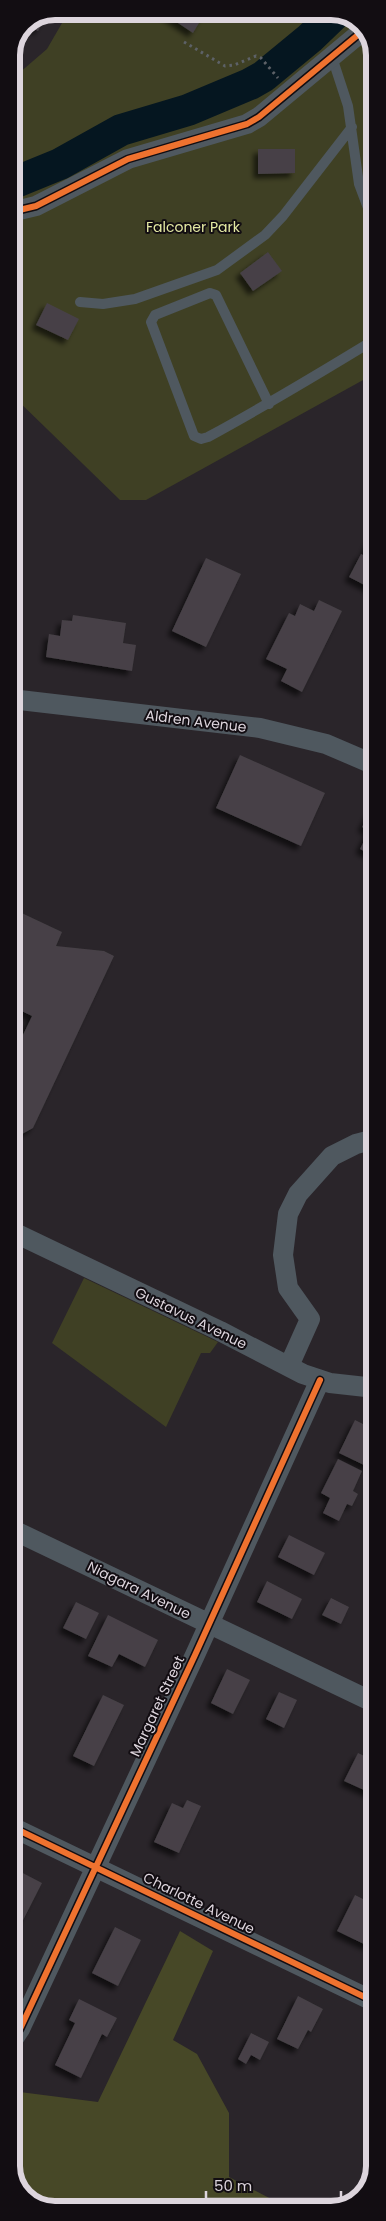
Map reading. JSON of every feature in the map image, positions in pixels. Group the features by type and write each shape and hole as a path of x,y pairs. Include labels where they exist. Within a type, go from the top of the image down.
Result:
{"street":[{"path":"20,210 36,206 128,158 247,124 259,117 359,34"},
{"name":"Aldren Avenue","path":"20,700 260,728 326,744 366,762"},
{"path":"289,1366 310,1320 288,1288 283,1255 288,1214 298,1194 332,1156 356,1144 366,1141"},
{"name":"Gustavus Avenue","path":"20,1235 320,1380 366,1387"},
{"name":"Margaret Street","path":"20,2029 209,1624 320,1380"},
{"name":"Niagara Avenue","path":"20,1533 366,1699"},
{"name":"Charlotte Avenue","path":"20,1831 366,1998"}],"lane":[{"path":"332,57 348,106 359,184 366,203"},
{"path":"80,302 103,304 135,299 217,270 265,235 283,216 352,127"},
{"path":"269,404 216,295 210,293 155,315 151,322 194,436 201,438 208,437 269,404 366,345"}],"path":[{"path":"184,42 225,66 234,65 256,56 261,58 275,75"}],"green space":[{"name":"Falconer Park","path":"64,20 334,20 345,23 354,29 362,39 366,50 366,378 146,500 120,500 20,403 20,72 47,49"},
{"path":"84,1278 218,1342 210,1353 201,1353 166,1427 52,1343"},
{"path":"180,1931 213,1951 173,2040 197,2054 229,2113 229,2177 275,2201 52,2201 37,2196 27,2187 20,2171 20,2092 98,2102"}],"building":[{"path":"174,20 201,20 193,33"},
{"path":"42,23 38,31 33,28"},
{"path":"258,149 295,149 295,173 258,174"},
{"path":"268,252 282,271 253,291 240,273"},
{"path":"47,303 79,319 68,340 36,325"},
{"path":"366,549 366,586 349,577 361,554 363,555"},
{"path":"206,558 241,574 206,647 172,631"},
{"path":"319,600 342,611 302,692 281,681 287,669 266,659 289,613 295,616 300,604 314,611"},
{"path":"73,615 126,623 123,643 136,645 132,671 46,657 49,634 60,636 62,620 72,621"},
{"path":"240,755 325,793 301,846 216,808"},
{"path":"366,820 366,829 362,827"},
{"path":"366,837 366,852 360,849"},
{"path":"20,912 62,932 56,946 104,951 114,956 33,1128 20,1135 20,1041 32,1016 20,1010"},
{"path":"355,1420 366,1426 366,1466 339,1453"},
{"path":"338,1459 362,1471 353,1491 358,1494 352,1506 347,1504 339,1521 323,1513 330,1498 321,1493"},
{"path":"289,1535 325,1553 314,1575 278,1557"},
{"path":"267,1581 302,1599 292,1619 257,1602"},
{"path":"331,1598 349,1607 341,1624 322,1615"},
{"path":"76,1602 99,1613 86,1639 63,1628"},
{"path":"108,1615 158,1640 145,1667 119,1654 112,1667 88,1656"},
{"path":"227,1669 250,1680 233,1714 211,1703"},
{"path":"279,1692 297,1700 284,1728 266,1719"},
{"path":"103,1695 124,1705 94,1766 73,1756"},
{"path":"358,1753 366,1757 366,1791 344,1781"},
{"path":"187,1800 201,1806 179,1853 154,1842 172,1803 183,1808"},
{"path":"20,1872 42,1883 20,1926"},
{"path":"355,1895 366,1900 366,1945 337,1931"},
{"path":"115,1927 141,1940 118,1986 92,1973"},
{"path":"298,1996 323,2009 311,2032 308,2030 298,2049 277,2039"},
{"path":"79,1999 117,2018 107,2037 102,2034 81,2078 55,2065 75,2023 69,2020"},
{"path":"251,2033 269,2042 260,2060 251,2055 246,2064 238,2059"}],"waterway":[{"path":"20,180 60,164 121,130 188,110 250,84 264,76 329,20"}],"cycle path":[{"path":"20,210 36,206 128,159 247,124 259,117 359,34"},
{"path":"20,2029 195,1655 320,1380"},
{"path":"20,1831 366,1998"}]}
